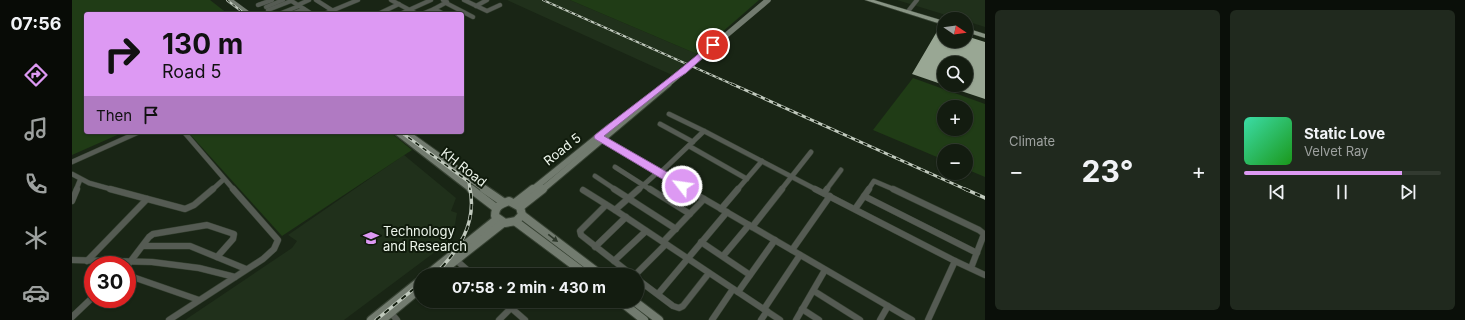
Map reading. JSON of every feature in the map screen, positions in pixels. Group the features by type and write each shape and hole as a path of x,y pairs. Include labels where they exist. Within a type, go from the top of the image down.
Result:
{"main road":[{"path":"868,0 937,21"},
{"path":"875,0 937,20"},
{"path":"973,31 985,35"}],"street":[{"path":"222,0 238,12"},
{"path":"229,0 245,12"},
{"path":"262,0 256,4 272,0"},
{"path":"283,0 267,8 291,0 309,12"},
{"path":"283,12 310,0"},
{"path":"316,0 336,12"},
{"path":"328,12 358,0"},
{"path":"391,0 414,12"},
{"path":"416,0 423,4"},
{"path":"405,12 431,0"},
{"path":"443,0 464,12"},
{"path":"427,12 453,0"},
{"path":"464,0 487,11 500,5"},
{"path":"469,2 474,0"},
{"path":"476,6 487,0"},
{"name":"Road 5","path":"518,211 600,138 683,72 768,0"},
{"name":"Road 5","path":"698,59 706,55 773,0"},
{"path":"909,10 917,0"},
{"path":"382,12 399,4"},
{"path":"434,9 440,12"},
{"path":"298,12 306,10"},
{"path":"464,12 473,17"},
{"path":"669,114 985,275"},
{"path":"660,124 747,179"},
{"path":"615,210 704,131"},
{"path":"72,162 135,134"},
{"path":"169,320 270,254 275,248 278,240 186,134"},
{"name":"KH Road","path":"400,134 496,208"},
{"name":"KH Road","path":"408,134 503,202"},
{"path":"600,138 912,320"},
{"path":"723,256 751,226 811,152"},
{"path":"658,294 701,242 762,161"},
{"path":"615,168 690,214"},
{"path":"824,193 841,170"},
{"path":"72,174 80,180 180,208 189,208 224,179"},
{"path":"595,176 676,229"},
{"path":"72,201 75,189 80,180"},
{"path":"855,209 872,182 879,182 979,230 982,232 983,237 971,268"},
{"path":"583,190 646,230 780,320"},
{"path":"792,250 830,196"},
{"path":"864,196 977,253"},
{"path":"91,256 147,199"},
{"path":"642,268 704,199"},
{"path":"518,211 509,223 500,221 494,213 496,208 503,202 518,211 592,268"},
{"path":"606,205 580,231 582,238 622,268"},
{"path":"518,211 579,268"},
{"path":"594,247 626,217"},
{"path":"446,268 500,221"},
{"path":"436,268 500,221"},
{"path":"135,256 149,237 157,232 207,225 232,233 234,236 217,257"},
{"path":"614,262 646,230"},
{"path":"712,320 750,274 775,240"},
{"path":"701,242 750,274"},
{"path":"143,246 190,246 246,269"},
{"path":"761,320 765,310 800,255"},
{"path":"72,260 84,260"},
{"path":"456,260 465,268"},
{"path":"928,320 956,261"},
{"path":"136,263 152,262 189,266 235,277"},
{"path":"796,320 825,270"},
{"path":"644,284 673,306 679,308 683,306 709,273"},
{"path":"136,278 199,300"},
{"path":"371,320 414,286"},
{"path":"814,291 860,320"},
{"path":"382,320 414,294"},
{"path":"72,317 84,306"},
{"path":"880,320 888,306"},
{"path":"499,320 511,308 525,320"},
{"path":"629,308 642,319"},
{"path":"643,308 659,320"},
{"path":"802,309 819,320"},
{"path":"390,313 397,320"}],"shaded area":[{"path":"507,0 570,0 697,54 672,75"},
{"path":"897,0 985,0 985,27 973,23 973,12 937,12"},
{"name":"Technology and Research","path":"404,155 456,198 451,211 457,213 455,224 447,243 344,320 185,320 292,248 297,241 288,235"}],"green space":[{"path":"72,0 210,0 225,12 84,12 84,134 119,134 72,155"},
{"path":"570,0 759,0 697,54"},
{"path":"913,78 937,87 937,92 952,92 985,104 985,177 973,172 973,144 937,144 937,157 873,130"},
{"path":"190,134 392,134 412,150 282,236"}],"building":[{"path":"937,31 937,48 973,48 973,38 985,42 985,99 964,92 973,92 973,56 937,56 937,83 912,74"}],"railway":[{"path":"227,0 242,12"},
{"path":"543,0 734,85"},
{"path":"732,84 967,190"},
{"path":"404,134 469,182 470,190"},
{"path":"441,268 458,247 468,226 471,214 470,189"},
{"path":"965,189 985,198"},
{"path":"376,320 414,289"}],"place":[{"name":"Technology and Research","path":"371,238"}],"route":[{"path":"682,186 598,137 669,80 683,72 713,45"}]}
